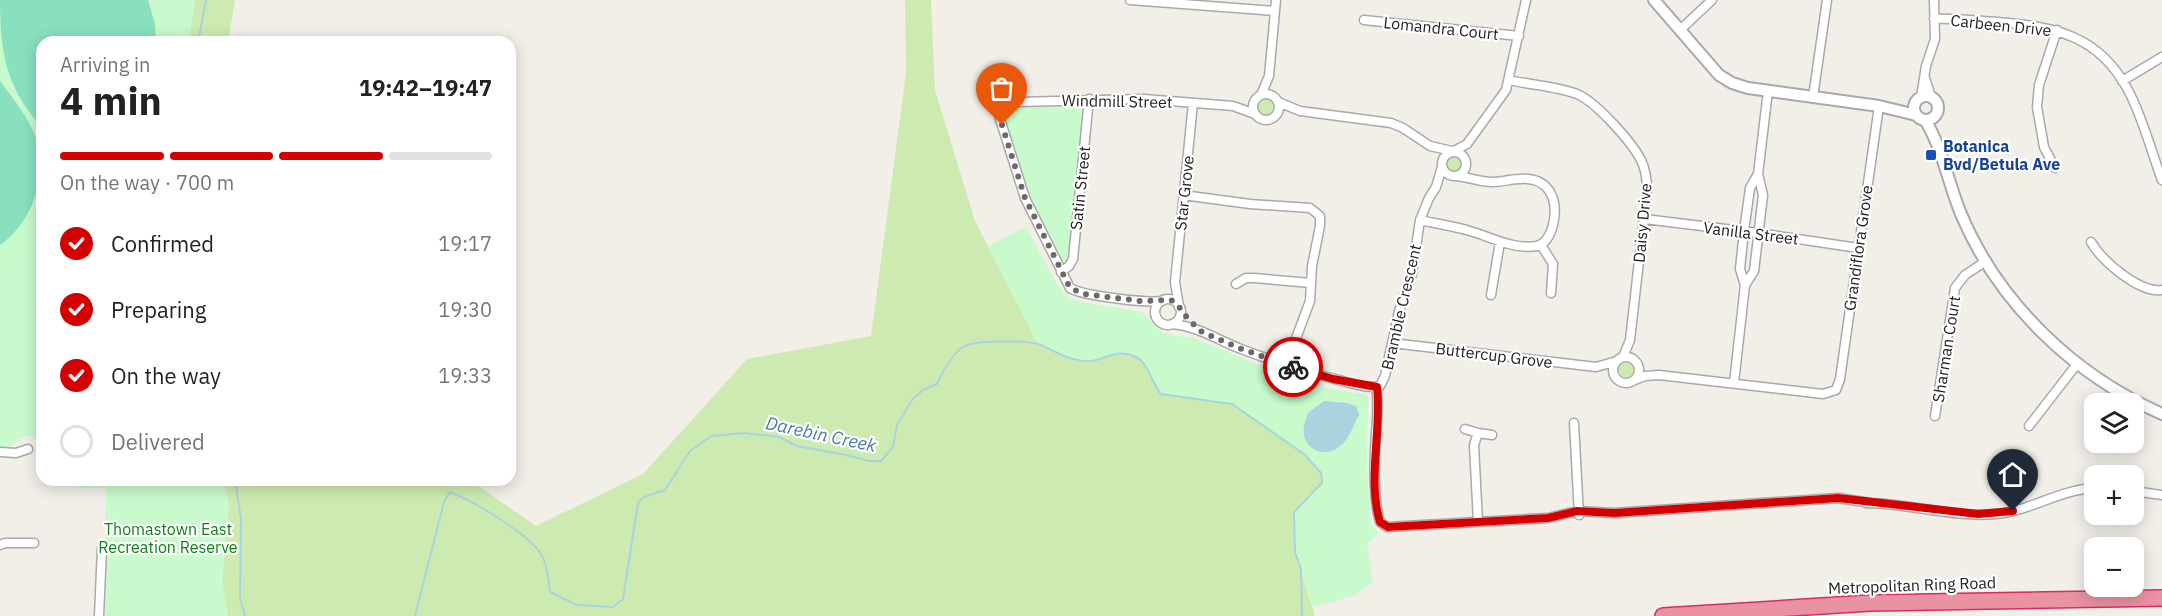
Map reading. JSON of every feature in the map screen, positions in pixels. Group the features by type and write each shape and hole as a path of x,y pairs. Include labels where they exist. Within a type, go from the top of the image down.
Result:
{"highway":[{"name":"Metropolitan Ring Road","path":"1663,616 1870,603 2162,598"}],"street":[{"path":"1130,0 1275,11"},
{"path":"1276,0 1269,76 1279,109 1276,116"},
{"path":"1441,166 1445,154 1467,144 1502,97 1509,80 1526,0"},
{"path":"1654,0 1725,80 1739,86 1768,91 1879,106 1921,107 1938,104 1939,147"},
{"path":"1680,30 1712,0"},
{"path":"1813,97 1827,0"},
{"path":"1934,0 1935,39 1927,60 1921,107 1939,147 1962,216 1986,261 2030,320 2077,364 2124,395 2162,414"},
{"name":"Carbeen Drive","path":"1934,19 2034,25 2057,30 2086,44 2098,53 2122,81 2134,102 2161,174"},
{"name":"Lomandra Court","path":"1364,20 1518,36"},
{"path":"2055,168 2044,147 2037,107 2039,85 2057,30"},
{"path":"2122,81 2162,57"},
{"path":"1269,76 1260,96 1253,104 1255,114 1265,120 1300,111"},
{"name":"Daisy Drive","path":"1509,80 1575,94 1591,102 1636,153 1645,169 1647,191 1645,219 1630,340 1620,359"},
{"path":"1745,285 1754,271 1763,195 1758,174 1768,91"},
{"path":"1260,96 1270,95 1277,101 1300,111 1391,123 1430,146 1462,154 1478,180"},
{"name":"Windmill Street","path":"1233,106 1260,96"},
{"name":"Satin Street","path":"1061,272 1073,260 1089,99"},
{"name":"Windmill Street","path":"1061,272 1020,186 1000,120 1003,107 1008,103 1016,102 1136,99 1233,106 1255,114"},
{"name":"Star Grove","path":"1180,308 1174,282 1193,103"},
{"name":"Grandiflora Grove","path":"1734,383 1823,393 1836,390 1840,379 1879,106"},
{"path":"1921,107 1932,119 1937,114"},
{"path":"1454,176 1463,172 1467,144"},
{"path":"1420,220 1472,231 1500,242 1524,246 1541,245 1547,239 1553,224 1554,200 1550,189 1540,181 1527,178 1495,182 1454,176 1445,173 1430,146"},
{"name":"Bramble Crescent","path":"1172,324 1202,332 1286,365 1333,379 1377,387 1384,380 1399,311 1412,274 1420,220 1436,187 1441,166"},
{"path":"1659,375 1636,361 1620,359 1613,369 1616,377 1627,383 1645,376 1659,375 1734,383 1745,285 1740,269 1744,231 1750,188 1758,174"},
{"name":"Bramble Crescent","path":"1436,187 1454,176"},
{"path":"1184,195 1250,204 1287,205 1314,209 1320,216 1313,258 1310,301 1286,365"},
{"name":"Vanilla Street","path":"1645,219 1758,232 1858,248"},
{"path":"1491,295 1500,242"},
{"path":"2091,242 2104,259 2135,282 2150,290 2162,290"},
{"path":"1541,245 1553,264 1551,293"},
{"name":"Sharman Court","path":"1935,416 1955,288 1965,275 1986,261"},
{"path":"1061,272 1070,288 1078,293 1140,301 1175,302 1180,308 1180,317 1172,324 1160,322 1156,314 1140,301"},
{"path":"1236,284 1246,278 1311,283"},
{"name":"Star Grove","path":"1163,301 1174,282"},
{"path":"1156,314 1157,307 1163,301"},
{"name":"Bramble Crescent","path":"1180,308 1202,332"},
{"name":"Daisy Drive","path":"1630,340 1636,361"},
{"name":"Buttercup Grove","path":"1392,343 1596,367 1616,377"},
{"name":"Buttercup Grove","path":"1596,367 1620,359"},
{"path":"1635,380 1639,374 1636,361"},
{"path":"2029,426 2077,364"},
{"path":"1377,387 1375,461 1380,522 1388,527 1568,518 1579,513 1597,517 1614,513 1809,501 1871,503 1989,514 2025,508 2084,488"},
{"path":"1574,423 1579,513"},
{"path":"1465,429 1478,434 1492,435"},
{"path":"1478,434 1473,445 1478,522"},
{"path":"0,452 16,453 28,449"},
{"path":"2144,493 2162,495"},
{"path":"0,545 34,543"},
{"path":"99,616 102,548"}],"green space":[{"path":"0,0 195,0 190,36 36,36 36,439 26,436 9,448 0,448"},
{"path":"0,0 148,0 155,24 156,36 36,36 36,120 20,98 13,83 4,53"},
{"path":"195,0 235,0 229,36 190,36"},
{"path":"905,0 931,0 935,90 975,221 1038,344 1086,362 1120,353 1133,355 1146,367 1161,394 1232,404 1304,454 1321,473 1322,483 1294,512 1295,552 1315,616 228,616 222,582 229,504 224,486 479,486 536,526 643,474 747,359 871,336 906,73"},
{"path":"0,81 21,110 36,138 36,192 28,213 20,225 0,245"},
{"path":"1265,99 1273,107 1265,115 1257,107"},
{"path":"1074,104 1081,108 1084,118 1069,260 1065,264 1061,261 1028,195 1005,118 1007,110 1011,108"},
{"path":"1454,155 1460,157 1462,163 1460,169 1454,171 1448,169 1446,163 1448,157"},
{"path":"1026,227 1056,282 1065,294 1076,301 1142,312 1160,331 1175,336 1191,337 1320,387 1368,395 1367,461 1370,522 1378,533 1367,544 1373,582 1354,596 1313,607 1295,552 1294,512 1322,483 1321,473 1304,454 1232,404 1161,394 1154,385 1148,370 1138,358 1122,352 1086,362 1064,357 1038,344 988,246"},
{"path":"1626,361 1632,363 1634,369 1632,375 1626,377 1620,375 1618,369 1620,363"},
{"name":"Thomastown East Recreation Reserve","path":"224,486 229,504 222,582 228,616 105,616 110,543 105,539 106,488 74,487"}],"water":[{"path":"1324,401 1356,406 1359,415 1343,444 1335,450 1321,452 1309,445 1304,434 1308,413"}],"waterway":[{"name":"Darebin Creek","path":"199,36 206,0"},
{"name":"Darebin Creek","path":"415,616 444,502 450,492 473,503 526,538 536,548 546,564 550,592 577,605 613,607 623,599 638,503 644,497 665,490 690,451 711,436 744,433 779,437 797,446 869,461 881,461 893,447 897,425 912,400 923,390 937,384 959,350 978,343 1001,342 1035,343 1066,357 1083,361 1097,360 1121,353 1128,354 1144,364 1161,394 1232,404 1304,454 1321,473 1322,483 1294,512 1295,552 1301,569 1302,616"},
{"name":"Darebin Creek","path":"236,486 241,519 240,599 245,616"}],"way so far":[{"path":"1002,125 1020,186 1030,210 1070,288 1078,293 1140,301 1171,300 1202,332 1293,367"}],"place":[{"name":"Botanica Bvd/Betula Ave","path":"1931,155"}],"route":[{"path":"1293,367 1333,379 1377,387 1375,461 1377,510 1380,522 1388,527 1548,518 1577,511 1614,513 1838,498 1978,514 2000,514 2013,511"}]}
